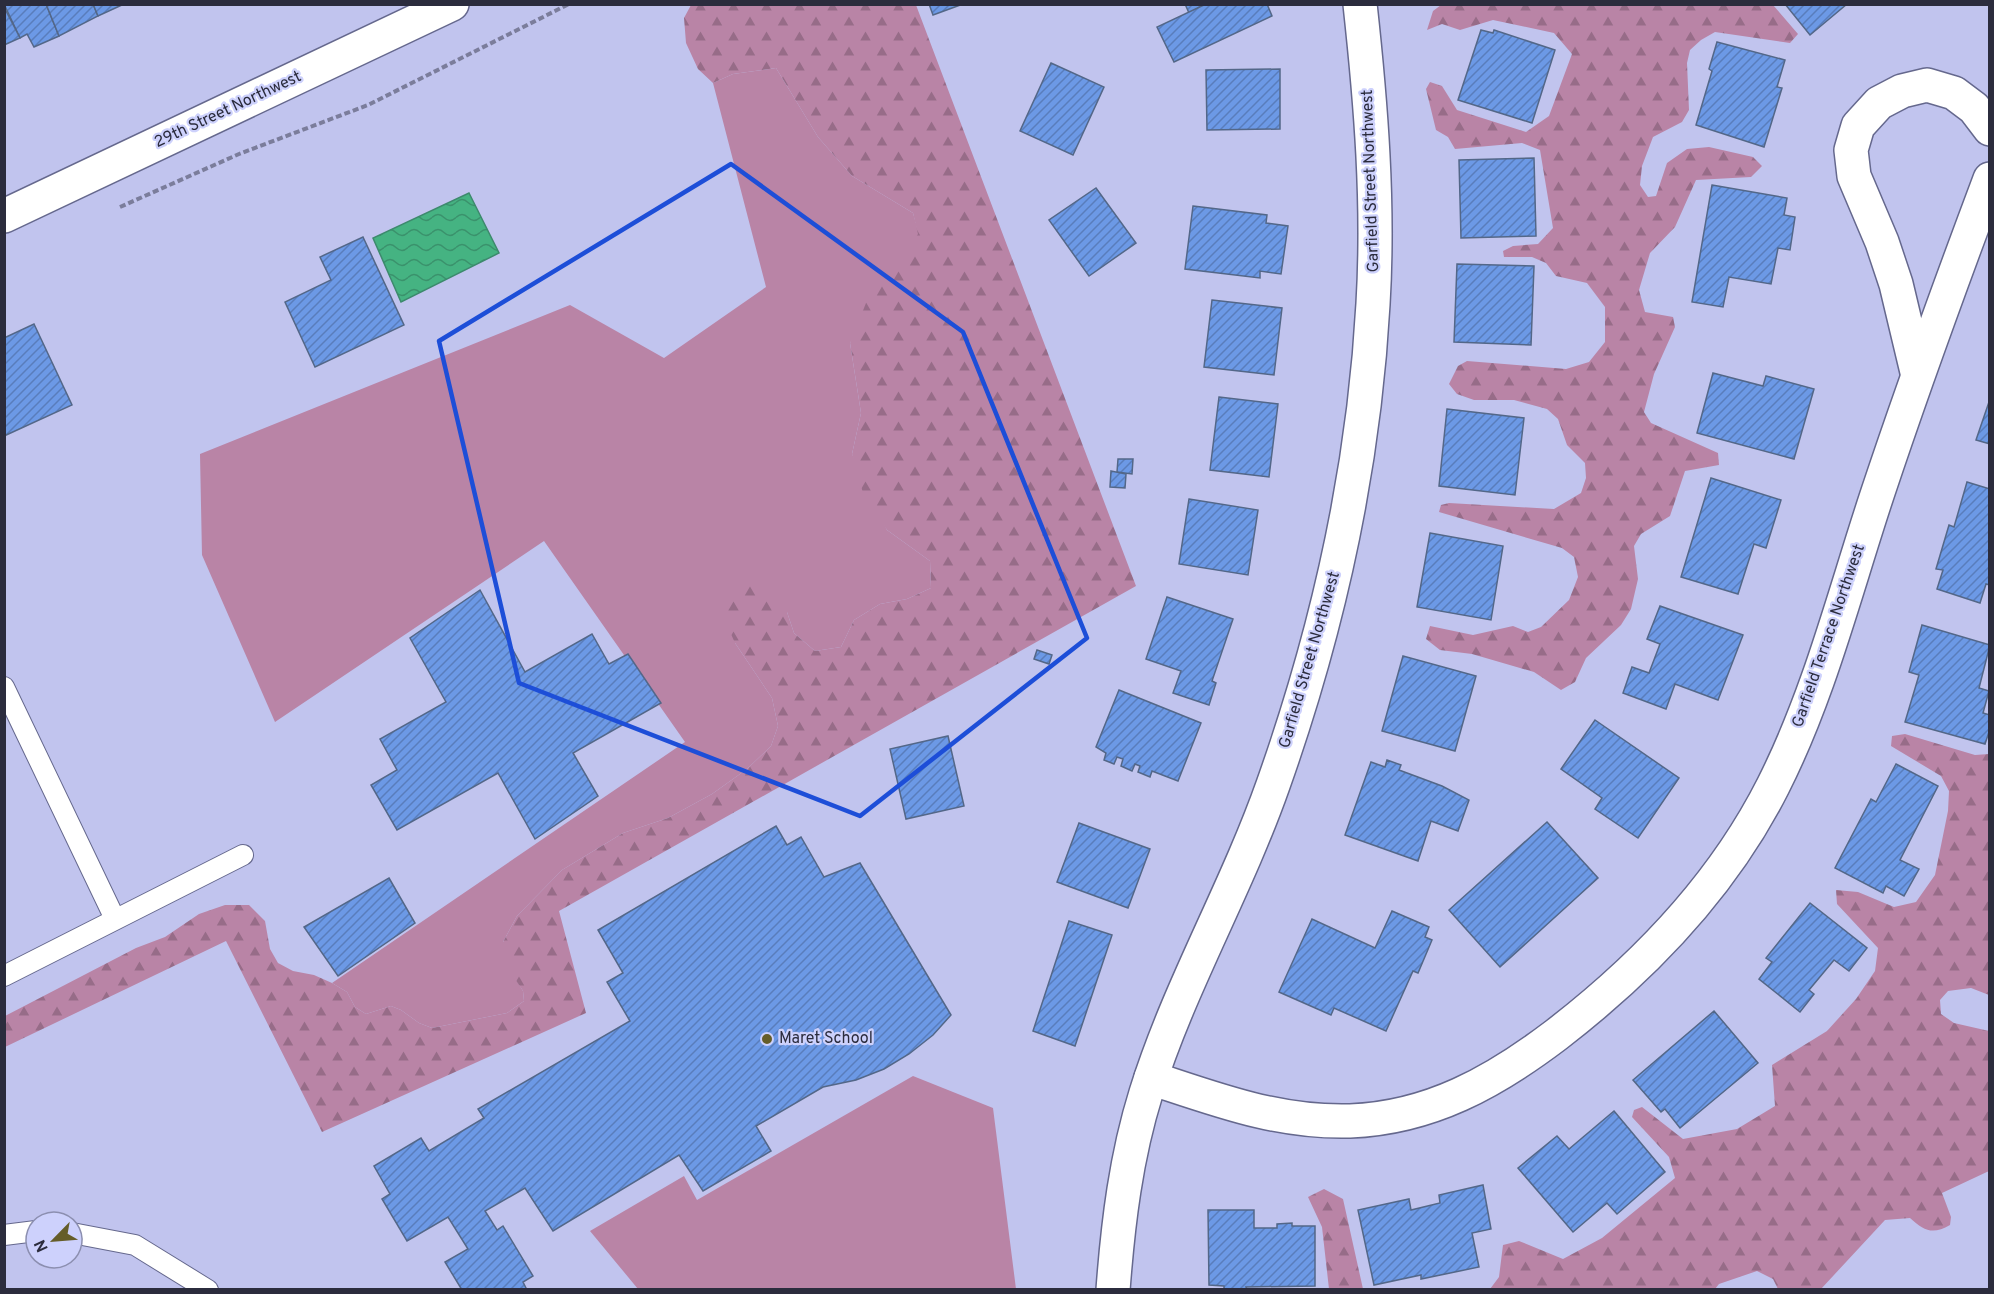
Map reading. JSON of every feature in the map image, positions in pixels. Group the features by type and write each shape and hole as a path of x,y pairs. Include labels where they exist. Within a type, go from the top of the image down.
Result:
{"street":[{"name":"29th Street Northwest","path":"4,216 452,4"},
{"name":"Garfield Street Northwest","path":"1113,1290 1117,1235 1125,1179 1137,1122 1175,1014 1229,894 1271,790 1309,672 1343,536 1357,459 1373,304 1375,211 1372,144 1360,4"},
{"path":"1917,372 1896,284 1886,253 1854,176 1851,150 1858,126 1879,103 1902,91 1927,85 1954,93 1974,108 1989,129"},
{"name":"Garfield Terrace Northwest","path":"1151,1078 1239,1107 1296,1119 1354,1121 1403,1114 1451,1099 1504,1073 1588,1010 1672,930 1742,837 1772,787 1792,744 1818,678 1917,372 1989,179"}],"lane":[{"path":"4,687 115,920"},
{"path":"4,976 243,855"},
{"path":"4,1235 24,1232"},
{"path":"84,1235 135,1245 208,1290"}],"path":[{"path":"111,211 239,154 368,105 569,4"}],"highlighted area":[{"path":"731,164 963,332 1087,638 860,816 519,683 439,341"}],"green space":[{"path":"691,5 916,5 1136,586 559,911 586,1013 322,1132 226,941 5,1047 5,1016 136,948 165,937 199,914 225,905 249,905 265,921 270,949 278,963 293,971 314,975 332,983 347,992 355,1007 366,1014 391,1006 432,1028 507,1013 524,1001 523,991 502,959 503,942 517,916 562,870 623,833 668,818 712,794 747,769 771,746 778,726 772,698 735,643 723,616 733,588 757,584 775,593 787,612 794,633 815,651 841,647 854,620 880,604 907,599 931,588 930,561 887,530 863,493 852,454 861,413 850,343 866,303 901,261 918,234 913,213 852,176 818,137 776,68 733,74 713,83 698,69 686,43 684,18"},
{"path":"1441,5 1773,5 1798,34 1790,43 1715,32 1701,40 1690,50 1687,63 1689,110 1682,122 1653,137 1642,166 1640,185 1648,197 1656,196 1667,163 1687,149 1709,147 1753,157 1762,166 1751,177 1696,180 1675,227 1650,253 1639,290 1645,312 1673,317 1675,327 1654,374 1644,412 1651,423 1718,453 1719,465 1685,471 1670,516 1641,534 1634,546 1638,579 1631,609 1621,625 1586,658 1575,682 1561,690 1534,672 1472,654 1440,650 1426,639 1430,626 1473,635 1513,626 1528,632 1541,627 1569,600 1578,577 1574,557 1562,548 1439,512 1441,505 1449,503 1554,509 1581,493 1586,478 1585,463 1567,445 1558,419 1547,409 1514,400 1474,400 1457,394 1449,384 1458,366 1467,361 1566,369 1589,362 1605,342 1605,307 1587,283 1556,276 1546,263 1532,257 1504,257 1503,251 1513,246 1538,244 1553,228 1540,150 1522,143 1455,149 1448,137 1436,130 1426,89 1430,82 1442,86 1457,110 1526,132 1549,116 1572,54 1554,33 1493,20 1460,30 1442,24 1427,30 1433,11"},
{"path":"776,68 818,137 852,176 913,213 919,234 850,343 861,413 852,454 887,530 930,561 931,588 907,599 880,604 854,620 841,647 815,651 794,633 787,612 735,643 772,698 778,726 771,746 747,769 712,794 668,818 623,833 562,870 517,916 503,942 514,976 523,991 524,1001 507,1013 432,1028 391,1006 366,1014 355,1007 347,992 332,983 685,742 544,541 275,722 202,555 200,454 570,305 664,358 766,287 713,83 733,74"},
{"path":"1905,734 1975,755 1989,754 1989,995 1971,988 1948,991 1940,1000 1941,1014 1954,1023 1989,1031 1989,1171 1942,1193 1951,1217 1950,1225 1934,1231 1924,1229 1910,1218 1885,1220 1821,1289 1778,1289 1773,1279 1757,1271 1719,1284 1715,1289 1490,1289 1499,1277 1503,1245 1519,1241 1563,1259 1602,1238 1675,1178 1669,1157 1632,1117 1634,1110 1642,1107 1683,1139 1737,1129 1775,1106 1772,1065 1827,1031 1856,999 1875,971 1878,948 1837,904 1836,890 1858,892 1894,907 1916,902 1935,875 1948,811 1949,791 1941,776 1891,746 1892,736"},
{"path":"913,1076 993,1108 1016,1289 638,1289 590,1231 684,1176 697,1200"},
{"path":"1324,1189 1343,1199 1363,1289 1329,1289 1322,1227 1308,1197"}],"water":[{"path":"469,193 499,253 401,302 373,238"}],"building":[{"path":"4,4 46,4 59,36 34,47 27,34 20,38"},
{"path":"46,4 93,4 98,16 59,36"},
{"path":"93,4 124,4 98,16"},
{"path":"929,4 963,4 933,15"},
{"path":"1185,4 1206,4 1189,13"},
{"path":"1206,4 1267,4 1272,16 1174,62 1157,27"},
{"path":"1785,4 1847,4 1810,35"},
{"path":"4,7 20,38 4,45"},
{"path":"1481,30 1493,33 1494,30 1555,50 1532,123 1458,100"},
{"path":"1717,42 1785,60 1777,87 1782,88 1764,147 1696,125 1712,71 1709,69"},
{"path":"1051,63 1104,87 1073,155 1020,131"},
{"path":"1280,69 1280,129 1207,130 1206,70"},
{"path":"1534,158 1536,236 1461,238 1459,160"},
{"path":"1712,185 1787,198 1784,215 1795,217 1790,250 1778,248 1771,284 1729,277 1723,307 1692,302"},
{"path":"1096,188 1136,243 1089,276 1049,220"},
{"path":"1193,206 1267,215 1266,223 1288,226 1281,274 1260,271 1260,278 1185,269"},
{"path":"363,237 404,325 315,367 285,302 331,280 320,257"},
{"path":"1457,264 1534,266 1531,345 1454,342"},
{"path":"1212,300 1282,308 1274,375 1204,367"},
{"path":"34,324 72,405 4,436 4,338"},
{"path":"1713,373 1763,386 1766,376 1814,389 1794,459 1697,433"},
{"path":"1219,397 1278,404 1269,477 1210,470"},
{"path":"1990,399 1990,444 1976,440"},
{"path":"1447,409 1524,418 1515,495 1439,486"},
{"path":"1118,459 1133,459 1132,474 1117,472"},
{"path":"1111,471 1126,474 1125,488 1110,487"},
{"path":"1711,478 1781,500 1766,548 1754,544 1738,594 1681,577"},
{"path":"1967,482 1990,489 1990,585 1986,584 1980,603 1937,589 1943,570 1936,569 1949,525 1954,527"},
{"path":"1189,499 1258,510 1248,575 1179,564"},
{"path":"1430,533 1503,546 1491,620 1417,607"},
{"path":"480,590 525,672 592,634 609,664 628,654 661,703 573,753 598,796 535,839 498,773 397,830 371,785 397,770 380,739 446,702 410,638"},
{"path":"1167,597 1233,619 1212,681 1216,683 1209,705 1173,693 1181,671 1146,659"},
{"path":"1660,606 1743,635 1718,700 1675,684 1666,709 1623,693 1632,667 1649,673 1660,644 1647,639"},
{"path":"1922,625 1990,645 1979,688 1989,691 1983,713 1990,715 1990,729 1985,744 1905,722 1919,675 1909,672"},
{"path":"1037,650 1052,655 1049,664 1034,659"},
{"path":"1403,656 1476,676 1455,751 1382,731"},
{"path":"1119,690 1201,723 1178,781 1152,771 1150,777 1138,772 1140,766 1135,764 1132,771 1121,766 1123,759 1117,757 1114,764 1104,760 1106,753 1096,747"},
{"path":"1595,720 1679,778 1638,838 1595,809 1602,798 1561,769"},
{"path":"948,736 964,806 906,819 890,749"},
{"path":"1387,760 1401,765 1399,770 1442,786 1469,800 1458,831 1431,821 1418,861 1345,835 1371,762 1385,767"},
{"path":"1896,764 1938,786 1900,860 1919,869 1904,896 1886,886 1883,893 1835,868 1871,799 1876,802"},
{"path":"1547,822 1598,878 1500,967 1449,910"},
{"path":"1079,823 1150,849 1128,908 1057,882"},
{"path":"776,826 787,845 801,837 824,877 860,863 951,1015 933,1035 909,1054 884,1069 856,1080 823,1087 756,1126 771,1151 703,1191 679,1155 553,1231 525,1188 485,1211 497,1230 503,1226 533,1276 523,1282 527,1290 462,1290 445,1262 468,1249 448,1217 407,1241 382,1199 390,1194 374,1166 421,1138 429,1151 484,1118 478,1109 630,1021 607,982 623,973 598,930"},
{"path":"389,878 415,923 338,976 304,927"},
{"path":"1810,903 1867,948 1849,971 1834,960 1809,990 1814,994 1800,1012 1759,979 1772,962 1766,958"},
{"path":"1392,911 1429,927 1425,937 1432,940 1418,973 1413,971 1386,1031 1334,1008 1331,1015 1279,992 1312,919 1375,948"},
{"path":"1069,921 1112,935 1075,1046 1033,1031"},
{"path":"1714,1011 1758,1063 1680,1128 1665,1109 1661,1112 1633,1080"},
{"path":"1614,1111 1665,1172 1617,1214 1607,1203 1573,1232 1518,1168 1557,1136 1569,1149"},
{"path":"1483,1185 1491,1229 1472,1233 1479,1267 1421,1279 1421,1275 1374,1285 1358,1210 1409,1199 1411,1210 1440,1203 1439,1195"},
{"path":"1208,1210 1254,1210 1254,1228 1277,1228 1277,1224 1292,1223 1292,1226 1315,1226 1315,1286 1246,1287 1247,1290 1224,1290 1224,1286 1209,1285"}],"place":[{"name":"Maret School","path":"767,1039"}]}
